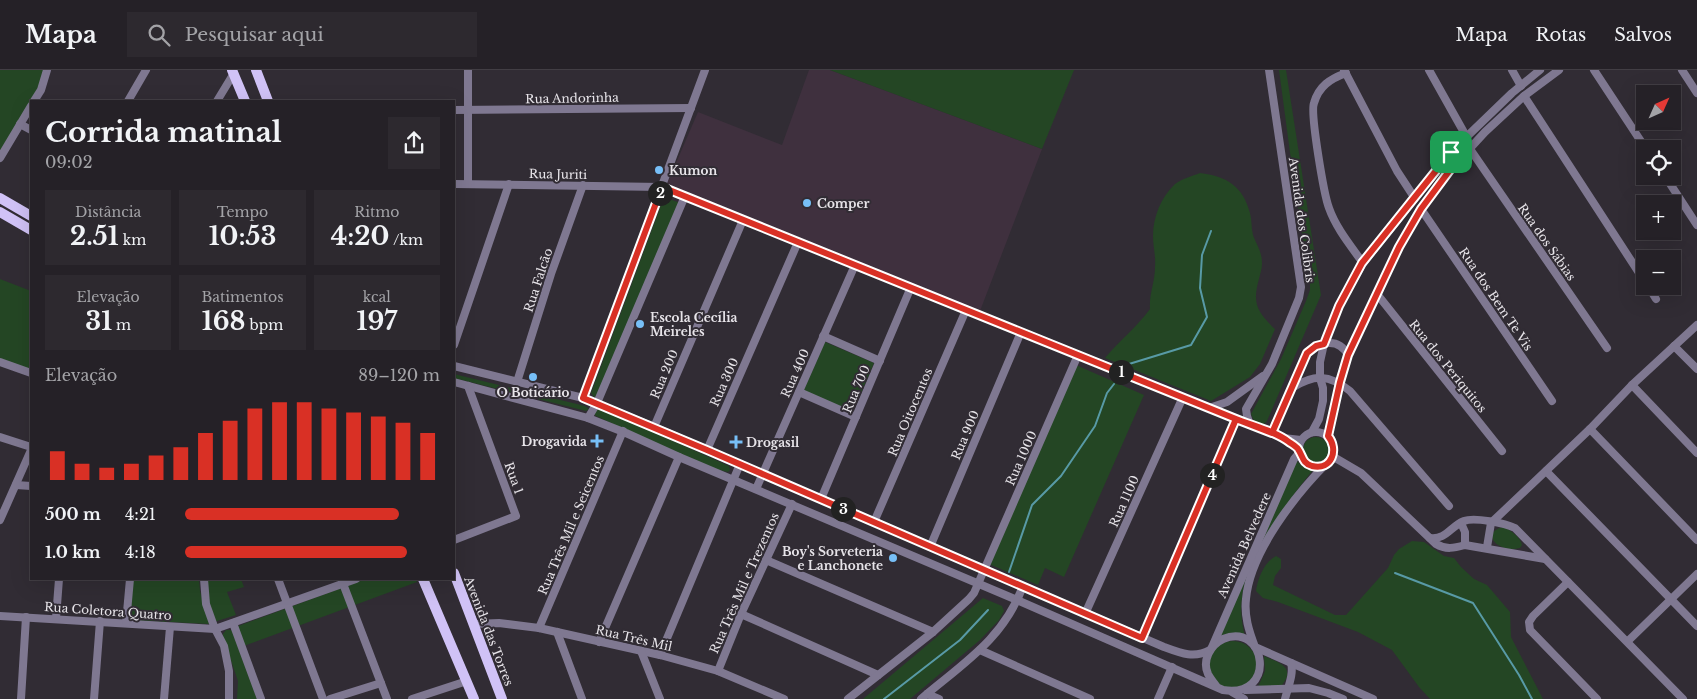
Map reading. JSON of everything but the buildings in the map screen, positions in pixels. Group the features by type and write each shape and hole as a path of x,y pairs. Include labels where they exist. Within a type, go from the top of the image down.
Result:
{"main road":[{"path":"256,70 268,100"},
{"path":"233,72 245,100"},
{"path":"0,198 30,215"},
{"path":"0,212 30,229"},
{"name":"Avenida das Torres","path":"455,575 502,699"},
{"path":"424,580 446,636 474,699"}],"street":[{"path":"35,100 41,90 47,70"},
{"path":"129,100 146,70"},
{"path":"468,70 468,184"},
{"path":"583,398 705,70"},
{"name":"Avenida dos Colibris","path":"1250,425 1246,409 1269,368 1299,298 1301,287 1269,70"},
{"path":"1429,70 1466,136"},
{"path":"1512,70 1521,86"},
{"path":"1283,438 1301,440 1312,432 1319,419 1323,401 1320,362 1324,344 1339,306 1362,263 1451,152 1466,136 1540,70"},
{"path":"1536,86 1546,75 1545,70"},
{"path":"1594,70 1640,140"},
{"path":"1682,70 1697,93"},
{"path":"1362,263 1328,207 1314,124 1313,104 1324,84 1331,78 1345,71 1397,171 1414,197"},
{"path":"1328,436 1348,355 1399,247 1421,209 1450,170 1470,148 1524,96 1556,71"},
{"path":"218,100 233,72"},
{"path":"1524,96 1636,268"},
{"path":"0,158 30,108"},
{"name":"Rua Andorinha","path":"455,110 691,108"},
{"path":"20,124 30,129"},
{"name":"Rua dos Sábias","path":"1470,148 1607,348"},
{"path":"1450,170 1448,161 1451,152"},
{"path":"1436,188 1443,176 1442,171 1437,169"},
{"name":"Rua Juriti","path":"455,184 662,187 1283,438"},
{"path":"455,342 509,184"},
{"name":"Rua Falcão","path":"517,382 551,274 583,185"},
{"path":"1671,185 1697,225"},
{"path":"588,418 685,196"},
{"name":"Rua dos Bem Te Vis","path":"1421,209 1552,401"},
{"name":"Rua 200","path":"654,427 743,220"},
{"name":"Rua 300","path":"707,450 798,242"},
{"name":"Rua 400","path":"756,490 855,265"},
{"name":"Rua 700","path":"821,499 911,288"},
{"name":"Rua dos Periquitos","path":"1377,294 1502,451"},
{"path":"1654,295 1656,299"},
{"name":"Rua Oitocentos","path":"874,522 966,310"},
{"path":"1487,547 1492,522 1590,429 1632,385 1697,325"},
{"name":"Rua 900","path":"930,547 1021,332"},
{"path":"824,336 880,361"},
{"path":"1272,433 1307,353 1316,346 1331,343 1338,344 1348,355"},
{"path":"1674,346 1697,369"},
{"name":"Rua 1000","path":"848,699 933,632 969,599 978,584 1078,355"},
{"path":"0,362 30,373"},
{"path":"455,366 583,398 596,403 1142,638 1198,656 1211,649 1221,640 1233,637 1245,640 1255,647 1373,699"},
{"name":"Avenida dos Colibris","path":"1209,408 1222,405 1231,399 1256,382 1269,368"},
{"path":"1292,388 1312,378 1340,382 1350,391 1449,506"},
{"path":"455,382 588,418 623,431 679,457 1017,600 1223,690 1232,692 1244,699"},
{"path":"1632,385 1697,454"},
{"name":"Rua 1","path":"455,540 516,516 468,386"},
{"path":"799,392 856,417"},
{"name":"Rua 1100","path":"1085,614 1183,397"},
{"path":"1227,415 1227,408 1231,399"},
{"path":"1142,638 1236,419"},
{"path":"1590,429 1697,540"},
{"name":"Rua Três Mil e Seicentos","path":"539,628 623,431"},
{"path":"1283,438 1299,451 1306,463 1311,466 1317,466 1330,459 1334,445 1323,432 1312,432"},
{"path":"0,437 30,448"},
{"path":"1299,451 1301,440"},
{"path":"1,516 30,450"},
{"name":"Avenida Belvedere","path":"1211,649 1299,451"},
{"path":"599,642 679,457"},
{"path":"1330,459 1361,473 1436,544 1447,548 1465,545 1487,547 1546,559"},
{"name":"Avenida Belvedere","path":"1255,647 1247,622 1246,603 1249,584 1257,562 1281,517 1308,482 1330,459"},
{"path":"660,655 740,464"},
{"path":"1546,471 1697,626"},
{"path":"16,485 30,486"},
{"name":"Rua Três Mil e Trezentos","path":"718,671 741,614 792,504"},
{"path":"1430,538 1440,538 1460,523 1470,520 1509,525 1515,528 1683,699"},
{"path":"1460,523 1465,532 1465,545"},
{"path":"1517,553 1525,547 1527,540"},
{"path":"766,560 933,632"},
{"path":"1628,642 1697,574"},
{"path":"56,618 59,580"},
{"path":"126,623 130,580"},
{"path":"204,580 206,604 215,629 224,646 229,672 229,699"},
{"path":"278,580 323,699"},
{"path":"215,629 343,581 387,699"},
{"path":"1568,582 1533,616 1529,626 1530,630 1597,699"},
{"path":"924,696 980,650 1002,627 1023,586"},
{"path":"741,614 878,675"},
{"name":"Rua Coletora Quatro","path":"0,616 215,629"},
{"path":"21,699 26,618"},
{"path":"94,699 100,621"},
{"name":"Rua Três Mil","path":"474,624 499,622 539,628 660,655 718,671 784,699"},
{"path":"233,623 261,699"},
{"path":"164,699 170,627"},
{"path":"557,632 582,699"},
{"path":"1123,646 1130,633"},
{"path":"1244,690 1255,682 1261,670 1259,655 1255,647"},
{"path":"1211,649 1206,666 1208,674 1217,686"},
{"path":"980,650 1090,699"},
{"path":"641,651 660,699"},
{"path":"1286,699 1291,674 1291,663"},
{"path":"1158,699 1172,667"},
{"path":"412,699 467,681"},
{"path":"330,699 381,683"},
{"path":"1232,692 1309,688 1343,699"},
{"path":"924,696 939,699"}],"shaded area":[{"path":"809,70 830,70 1042,149 980,311 667,184 698,112 782,145"}],"green space":[{"path":"0,70 45,70 40,88 33,100 30,100 30,105 0,155"},
{"path":"830,70 1074,70 1042,149"},
{"path":"1279,70 1286,70 1321,295 1267,421 1259,425 1251,414 1281,359 1310,290"},
{"path":"1200,173 1218,177 1232,184 1238,189 1247,204 1251,216 1253,235 1262,259 1256,301 1260,312 1275,329 1260,364 1250,377 1211,401 1105,358 1150,309 1155,263 1153,229 1162,201 1175,184"},
{"path":"664,197 680,203 596,397 594,397 591,393"},
{"path":"0,279 30,291 30,372 0,360"},
{"path":"825,342 874,363 852,413 803,392"},
{"path":"1076,365 1144,395 1064,577 1045,568 1038,585 989,564"},
{"path":"455,374 585,406 589,409 586,411 455,378"},
{"path":"597,407 729,466 730,470 728,472 710,468 596,416 594,414"},
{"path":"1316,437 1325,441 1329,450 1325,459 1316,463 1307,459 1303,450 1307,441"},
{"path":"1296,460 1302,466 1313,470 1277,519 1248,574 1241,603 1245,637 1239,634 1219,636"},
{"path":"1503,527 1517,537 1522,545 1520,548 1505,548 1495,542 1492,538 1493,534 1496,530"},
{"path":"1412,541 1424,542 1444,556 1454,558 1474,579 1487,585 1510,612 1511,637 1543,699 1430,699 1392,650 1358,632 1263,598 1256,591 1262,571 1268,562 1276,556 1281,559 1281,568 1275,576 1273,585 1335,615 1346,615 1388,568 1399,549"},
{"path":"133,580 199,580 200,591 209,624 130,620"},
{"path":"206,580 241,580 244,587 227,592 236,615 214,622 207,598"},
{"path":"363,580 416,580 417,582 241,647 233,628"},
{"path":"983,598 1002,606 1004,611 999,620 980,640 910,699 863,699"},
{"path":"226,630 232,631 257,699 237,699 238,681 223,637"},
{"path":"1228,641 1238,641 1250,648 1257,660 1257,670 1250,682 1238,689 1228,689 1220,685 1213,678 1209,670 1209,660 1213,652 1220,645"},
{"path":"1264,656 1279,663 1286,669 1286,679 1282,685 1258,687 1265,671"}],"waterway":[{"path":"1129,364 1191,345 1207,317 1200,288 1202,255 1211,231"},
{"path":"1009,572 1032,505 1061,476 1095,426 1107,393 1114,384"},
{"path":"1395,573 1473,603 1532,699"},
{"path":"884,699 960,640 988,610"}],"place":[{"name":"Kumon","path":"659,170"},
{"name":"Comper","path":"807,203"},
{"name":"Escola Cecília Meireles","path":"640,324"},
{"name":"O Boticário","path":"533,377"},
{"name":"Drogavida","path":"597,441"},
{"name":"Drogasil","path":"736,442"},
{"name":"Boy's Sorveteria e Lanchonete","path":"893,558"}],"route":[{"path":"1451,152 1448,161 1450,170 1421,209 1399,247 1348,355 1330,424 1328,436 1334,445 1334,451 1330,460 1322,465 1311,466 1302,458 1299,450 1283,438 1236,419 1142,638 583,398 662,187 1272,433 1307,353 1316,346 1324,344 1339,306 1362,263 1451,152"}]}
